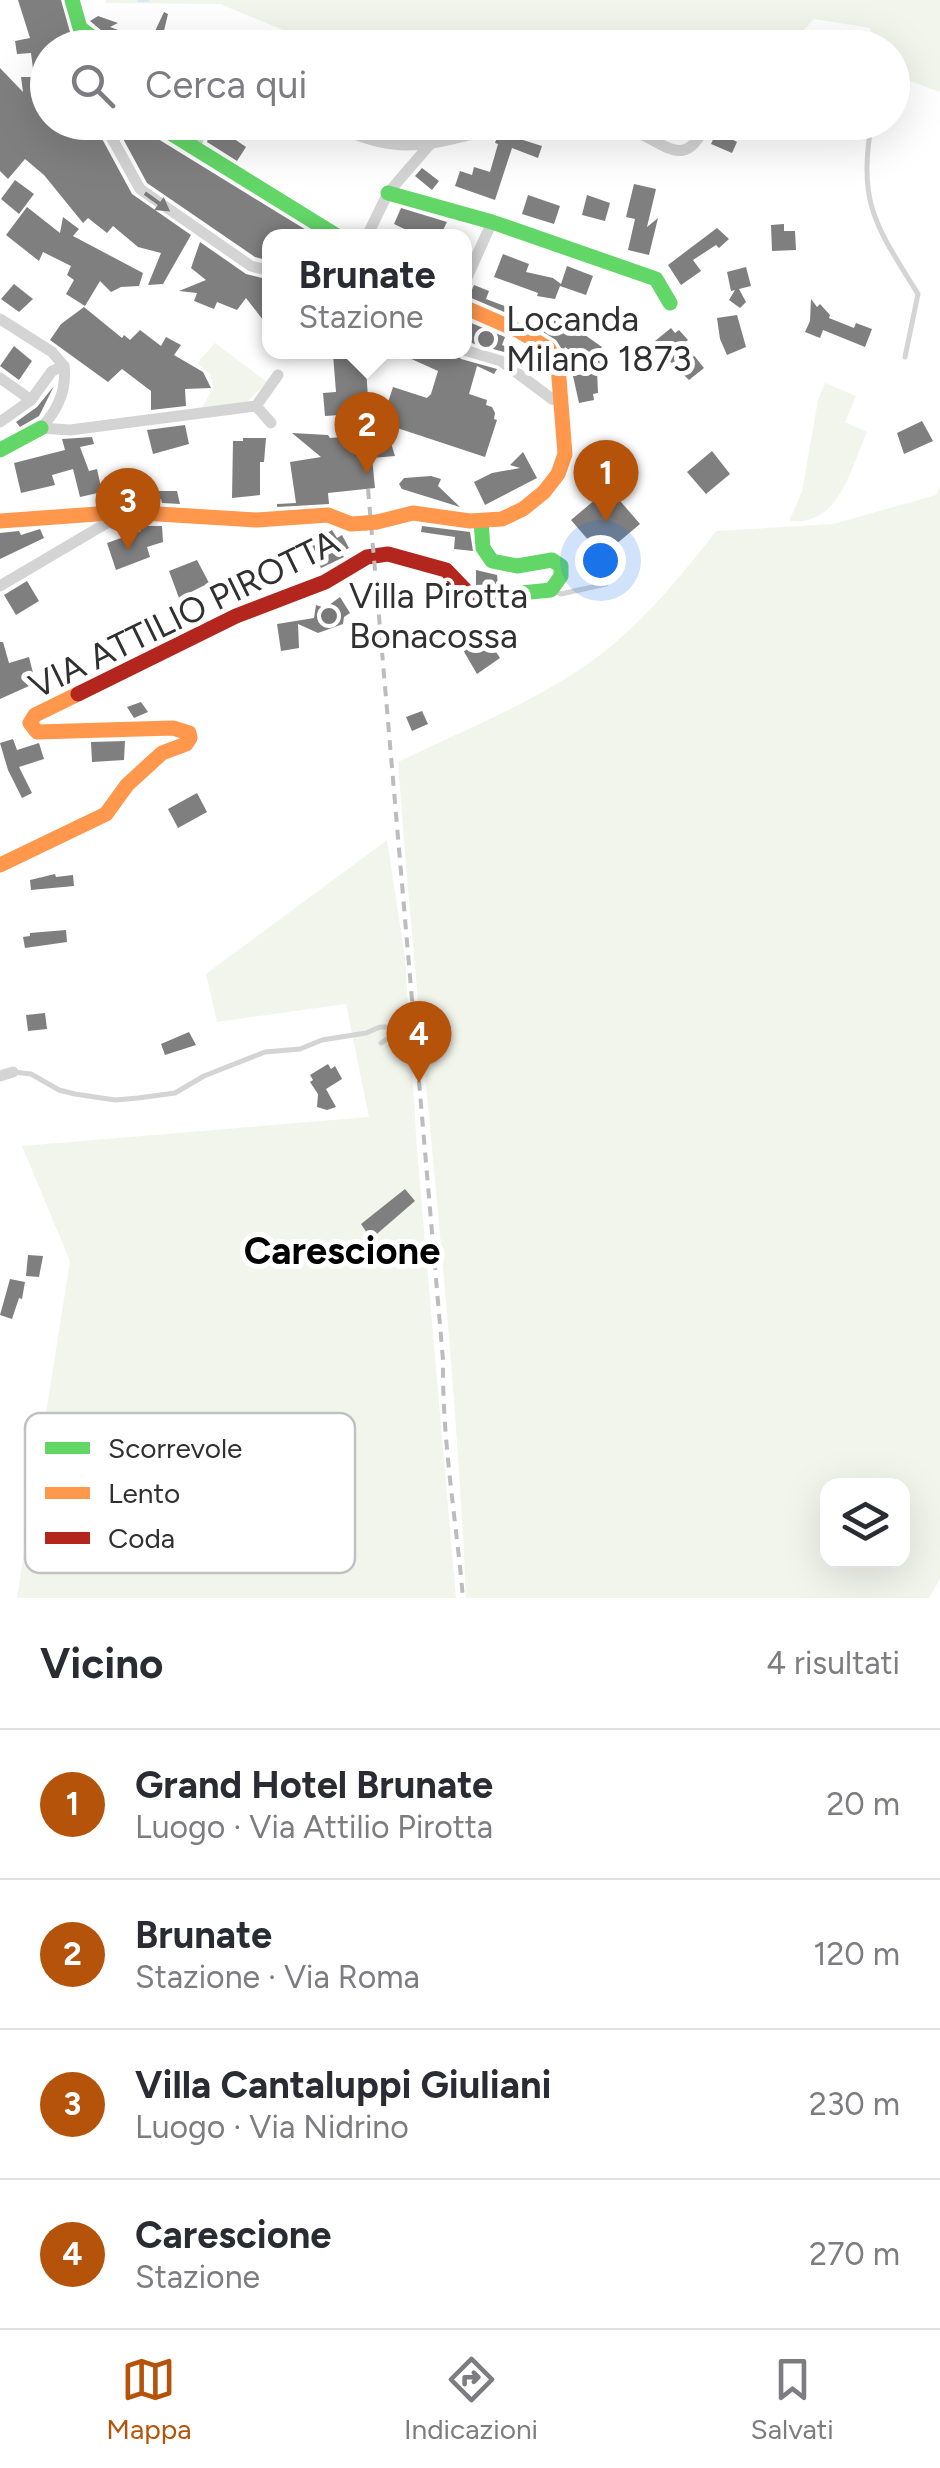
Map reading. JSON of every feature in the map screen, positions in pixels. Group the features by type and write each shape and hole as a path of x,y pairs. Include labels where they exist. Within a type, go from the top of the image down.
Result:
{"street":[{"path":"72,0 82,30"},
{"path":"113,140 140,189 252,266 262,269"},
{"path":"184,140 326,229"},
{"path":"196,147 199,140"},
{"path":"375,140 441,140"},
{"path":"653,140 684,152 698,140"},
{"path":"370,229 388,193 432,142"},
{"path":"388,193 492,222 656,278 670,303"},
{"path":"472,266 492,222"},
{"path":"0,521 125,512 258,520 328,515 351,524 413,513 481,521 502,519 524,509 558,474 565,454 558,366 549,349 472,310"},
{"path":"0,318 52,352 64,366 58,403 42,428 0,450"},
{"path":"472,352 501,361 552,399 562,401"},
{"path":"0,422 32,400 52,372 64,366"},
{"path":"42,428 70,430 256,406 278,375"},
{"path":"0,378 32,400"},
{"path":"256,406 271,423"},
{"path":"0,586 125,512"},
{"path":"481,521 484,552 491,560 518,566 552,560 561,566 562,576 552,590"},
{"name":"VIA ATTILIO PIROTTA","path":"0,865 106,814 127,784 162,754 186,744 190,733 173,728 45,733 37,732 30,723 35,715 118,673 236,616 326,582 367,557 388,554 446,570 471,596 480,598 552,590"}],"lane":[{"path":"868,140 868,199 880,234 918,294 905,357"},
{"path":"552,590 561,594 606,584"},
{"path":"6,1074 31,1074 59,1090 115,1100 175,1093 204,1076 264,1052 300,1049 380,1027 406,1027 381,1042"}],"shaded area":[{"path":"940,0 940,92 910,81 910,30 871,30 814,19 804,30 283,30 220,4 106,3"},
{"path":"215,343 267,382 245,404 199,412 213,389 211,375 197,363"},
{"path":"825,383 856,396 845,422 867,432 848,478 831,505 820,515 789,521 802,492 818,400"},
{"path":"940,487 940,1579 929,1598 466,1598 453,1389 398,762 523,703 586,666 647,613 716,531 833,524 936,495"},
{"path":"387,840 405,958 417,1150 456,1598 17,1598 25,1547 25,1573 355,1573 355,1413 46,1413 70,1261 22,1146 369,1117 346,1004 217,1022 206,974"}],"building":[{"path":"18,0 61,0 69,30 30,30 30,38"},
{"path":"164,12 168,14 164,30 156,30"},
{"path":"98,16 118,23 110,27 118,30 101,30 90,21"},
{"path":"30,38 30,53 17,54 15,41"},
{"path":"0,68 23,92 21,77 30,77 30,140 103,140 132,194 191,235 163,284 148,285 161,253 138,247 113,226 107,233 88,218 83,223 44,175 25,159 8,179 0,171"},
{"path":"124,140 160,140 305,229 262,229 262,259 255,257 147,183"},
{"path":"236,140 246,147 237,161 207,142"},
{"path":"523,140 542,146 538,158 512,148 495,200 455,186 460,171 472,175 474,167 490,172 498,144 495,143"},
{"path":"713,140 737,142 732,153 711,144"},
{"path":"422,168 439,181 432,190 415,176"},
{"path":"15,180 34,194 19,214 1,199"},
{"path":"634,184 656,189 647,227 658,218 649,255 628,250 635,219 626,217"},
{"path":"528,195 560,206 554,224 522,214"},
{"path":"587,195 610,203 605,221 582,215"},
{"path":"27,207 60,233 63,217 79,229 73,236 143,273 139,286 111,292 100,281 85,306 66,294 74,280 67,275 71,266 43,252 39,261 6,235"},
{"path":"401,208 447,222 444,229 404,229 394,224"},
{"path":"784,224 784,231 795,231 796,250 772,251 771,225"},
{"path":"717,228 729,239 693,260 701,271 681,285 668,265"},
{"path":"200,242 246,274 262,278 262,319 246,298 237,310 217,302 214,309 194,301 197,293 179,291 206,280 191,268"},
{"path":"503,254 529,264 526,272 553,278 561,284 567,266 593,276 586,295 560,286 555,299 537,296 538,293 494,277"},
{"path":"746,267 751,286 739,289 746,302 740,308 729,300 735,290 731,291 727,272"},
{"path":"14,284 33,299 19,312 1,299"},
{"path":"474,285 489,291 486,299 513,309 511,315 472,298"},
{"path":"811,299 817,307 820,304 829,318 854,328 856,323 872,329 865,347 823,330 820,338 805,332"},
{"path":"84,307 122,338 124,335 130,340 140,330 161,346 166,337 181,345 174,355 203,372 211,388 185,389 186,406 151,410 151,391 122,369 108,382 50,340 61,324"},
{"path":"549,310 577,325 575,328 602,347 598,352 608,361 600,372 565,347 563,351 556,340 538,329"},
{"path":"737,315 746,347 727,355 717,318"},
{"name":"Locanda Milano 1873","path":"472,323 505,337 502,345 521,353 517,361 504,352 472,343"},
{"path":"671,328 688,340 684,343 704,368 689,380 657,349 660,346 655,341"},
{"path":"14,346 32,361 19,380 0,366"},
{"path":"333,359 376,359 372,369 366,368 369,413 325,416 323,393 336,392"},
{"path":"411,359 461,359 497,369 494,374 477,366 469,394 487,400 486,405 492,407 497,420 485,457 385,424 395,456 372,458 375,488 328,493 329,504 277,507 296,503 290,462 321,457 292,433 330,438 356,436 370,415 373,449 393,387 427,398 438,371"},
{"path":"597,371 598,393 593,394 594,400 579,403 573,376"},
{"path":"54,386 39,416 20,427 16,422 37,407"},
{"path":"922,421 933,441 904,454 897,433"},
{"path":"185,425 189,444 153,454 147,430"},
{"path":"92,437 94,444 80,447 89,471 97,469 102,492 80,497 73,469 52,475 55,485 21,493 14,463 65,450 62,439"},
{"path":"266,438 264,462 260,462 260,495 232,498 233,441"},
{"path":"712,451 730,474 706,494 687,472"},
{"path":"523,452 537,478 485,505 474,482 492,473 520,468 510,465"},
{"path":"147,474 151,491 177,491 180,504 162,503 161,499 127,501 122,478"},
{"path":"404,478 441,479 438,486 460,507 402,489 399,484"},
{"path":"609,488 640,524 602,556 571,520"},
{"path":"139,526 162,526 163,542 147,547 150,557 116,570 107,543 141,531"},
{"path":"422,526 470,532 473,551 454,549 455,537 421,532"},
{"path":"40,529 44,538 0,559 0,533 19,531 21,535"},
{"path":"332,530 337,538 342,535 349,548 341,552 344,557 321,568 308,544"},
{"path":"197,560 209,583 179,598 169,571"},
{"path":"476,570 497,575 498,584 476,585"},
{"path":"27,581 39,601 16,615 4,595"},
{"path":"340,597 350,613 343,624 318,633 298,624 299,648 281,651 277,624 314,618 316,605 325,608"},
{"path":"478,639 483,646 489,641 500,658 477,674 463,650"},
{"path":"0,642 9,663 29,657 33,673 26,675 29,686 0,699"},
{"path":"141,702 148,712 134,718 127,707"},
{"path":"422,711 428,724 412,731 406,717"},
{"path":"13,739 17,750 39,743 44,759 19,767 32,793 22,798 0,743"},
{"path":"125,741 124,760 92,762 91,742"},
{"path":"197,793 207,812 178,828 168,809"},
{"path":"55,874 73,875 74,886 31,890 30,880"},
{"path":"66,930 67,942 25,948 23,937 30,933"},
{"path":"45,1013 47,1029 28,1031 26,1015"},
{"path":"189,1032 196,1045 165,1055 161,1044"},
{"path":"328,1064 331,1069 335,1066 342,1079 326,1089 336,1107 327,1110 317,1107 318,1094 310,1075"},
{"path":"405,1189 415,1201 371,1239 361,1224"},
{"path":"28,1255 43,1256 39,1277 26,1276"},
{"path":"10,1279 25,1282 12,1319 0,1315"}],"waterway":[{"path":"139,0 148,0"}],"railway":[{"path":"368,489 443,1360 447,1449 463,1598"}],"traffic: fast":[{"path":"72,0 83,30"},
{"path":"182,140 326,229"},
{"path":"388,193 492,222 656,279 670,303"},
{"path":"0,450 41,428"},
{"path":"481,521 483,548 492,561 517,566 552,560 561,566 561,576 551,590 501,595"}],"traffic: slow":[{"path":"377,522 413,513 470,521 502,519 523,509 558,474 565,454 558,366 549,349 472,310"},
{"path":"0,521 125,512 257,520 328,515 351,524 366,523"},
{"path":"366,523 377,522"},
{"path":"0,865 106,814 127,785 162,753 186,744 190,738 189,733 173,728 37,732 30,723 35,715 78,694"}],"traffic: jam":[{"path":"78,694 236,616 325,582 367,557 388,554 446,570 471,596 501,595"}],"place":[{"name":"Locanda Milano 1873","path":"486,339"},
{"name":"Brunate","path":"367,474"},
{"name":"Grand Hotel Brunate","path":"606,522"},
{"name":"Villa Cantaluppi Giuliani","path":"128,550"},
{"name":"Villa Pirotta Bonacossa","path":"329,616"},
{"name":"Carescione","path":"419,1083"}],"district":[{"name":"Carescione","path":"342,1251"}]}
